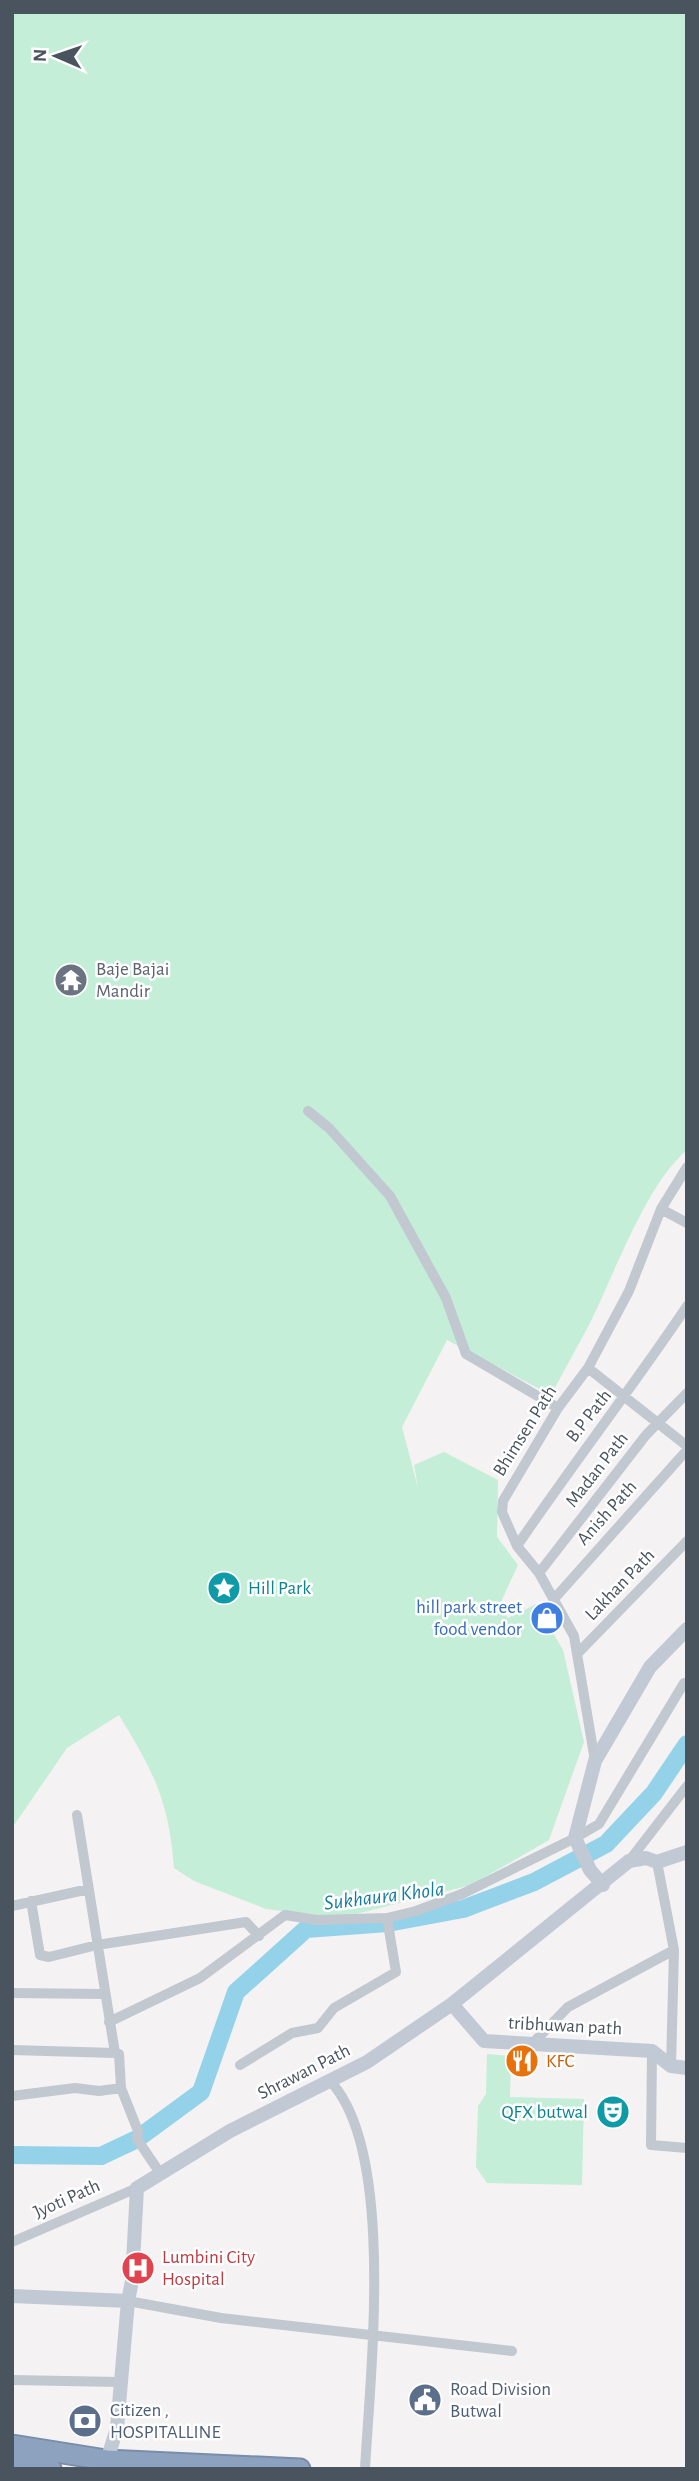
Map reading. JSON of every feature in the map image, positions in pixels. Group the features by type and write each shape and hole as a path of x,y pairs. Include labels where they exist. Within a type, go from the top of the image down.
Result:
{"highway":[{"path":"12,2445 106,2464 300,2469"},
{"path":"12,2462 51,2469"}],"street":[{"path":"307,1111 330,1128 390,1196 446,1298 466,1354 558,1408"},
{"name":"Bhimsen Path","path":"595,1761 574,1636 539,1573 517,1546 502,1512 503,1501 558,1408 588,1368 629,1291 661,1209 687,1167"},
{"path":"661,1209 687,1223"},
{"name":"B.P Path","path":"517,1546 578,1457 626,1396 687,1306"},
{"path":"588,1368 626,1396 687,1448"},
{"name":"Madan Path","path":"539,1573 646,1435 687,1393"},
{"name":"Anish Path","path":"554,1600 687,1448"},
{"name":"Lakhan Path","path":"578,1653 687,1541"},
{"path":"603,1885 590,1871 576,1842 595,1761 650,1667 687,1629"},
{"path":"109,2022 200,1978 259,1937 285,1915 317,1920 387,1918 462,1894 576,1842 599,1824 684,1683"},
{"name":"Shrawan Path","path":"137,2188 230,2131 367,2062 453,2004 603,1885 629,1861 687,1786"},
{"path":"77,1815 115,2053"},
{"path":"629,1861 646,1858 657,1863 687,1852"},
{"path":"657,1863 674,1950 671,2066"},
{"path":"12,1906 89,1889"},
{"path":"31,1901 40,1955 49,1957 97,1945 246,1922 259,1937"},
{"path":"240,2065 292,2033 318,2028 334,2008 396,1972 387,1918"},
{"path":"532,2044 568,2007 674,1950"},
{"path":"12,1993 104,1994"},
{"name":"tribhuwan path","path":"453,2004 484,2041 652,2051"},
{"path":"12,2050 119,2054 121,2088 138,2131 137,2139 160,2173"},
{"path":"652,2051 671,2066 687,2068"},
{"path":"652,2051 651,2145 687,2148"},
{"path":"330,2081 344,2095 368,2168 374,2283 365,2469"},
{"path":"12,2096 75,2088 99,2091 121,2088"},
{"path":"106,2464 117,2428 119,2382 132,2281 137,2188"},
{"name":"Jyoti Path","path":"12,2242 137,2188"},
{"path":"12,2296 128,2301 221,2318 512,2351"},
{"path":"12,2379 119,2382"}],"green space":[{"path":"12,12 687,12 687,1150 672,1165 645,1207 590,1323 551,1395 447,1340 402,1427 418,1488 414,1465 444,1452 498,1480 497,1537 518,1565 499,1606 508,1618 536,1604 563,1650 584,1742 549,1840 471,1885 340,1918 266,1909 194,1881 174,1868 168,1823 157,1787 119,1715 67,1748 12,1828"},
{"path":"487,2054 511,2056 510,2097 584,2099 582,2185 487,2183 476,2167 478,2106 486,2094"}],"waterway":[{"name":"Sukhaura Khola","path":"12,2155 101,2156 137,2139 201,2092 236,1992 306,1929 388,1923 463,1909 534,1882 606,1844 654,1793 687,1744"}],"place":[{"name":"Baje Bajai Mandir","path":"71,980"},
{"name":"Hill Park","path":"224,1588"},
{"name":"hill park street food vendor","path":"547,1618"},
{"name":"KFC","path":"522,2061"},
{"name":"QFX butwal","path":"613,2112"},
{"name":"Lumbini City Hospital","path":"138,2268"},
{"name":"Road Division Butwal","path":"425,2400"},
{"name":"Citizen , HOSPITALLINE","path":"85,2421"}]}
